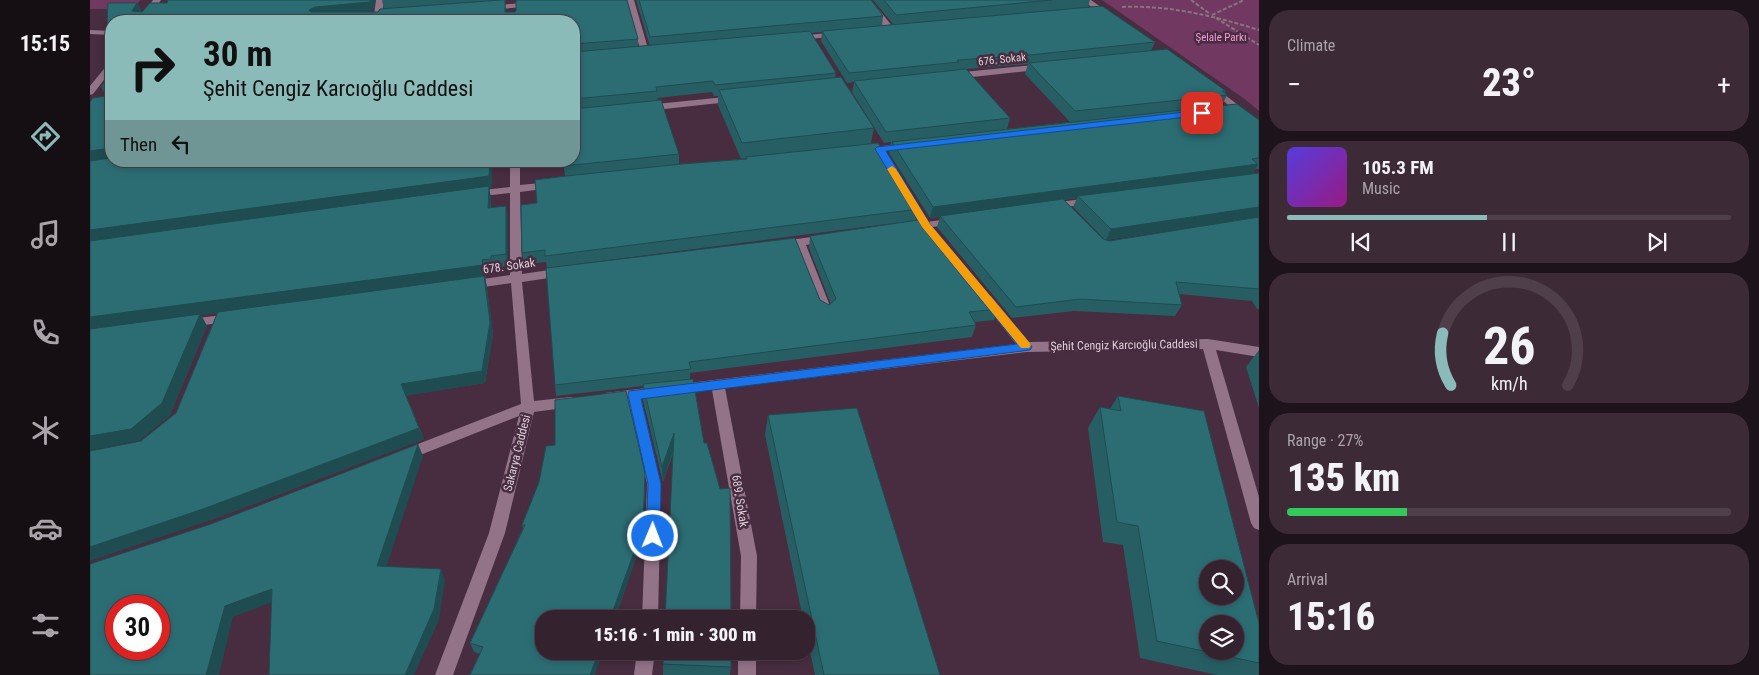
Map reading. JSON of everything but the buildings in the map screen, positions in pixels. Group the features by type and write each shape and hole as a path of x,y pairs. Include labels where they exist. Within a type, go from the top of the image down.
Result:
{"street":[{"path":"146,15 157,0"},
{"path":"378,15 380,0"},
{"path":"630,0 641,52 655,51"},
{"path":"867,0 890,29"},
{"path":"1086,0 1097,10 1116,21"},
{"path":"482,8 539,3"},
{"path":"880,30 899,28"},
{"path":"90,32 105,33"},
{"path":"792,38 814,41 851,33"},
{"name":"676. Sokak","path":"940,78 1057,66"},
{"path":"90,92 105,73"},
{"path":"1207,85 1240,109 1259,126"},
{"path":"641,108 747,97"},
{"path":"1221,111 1240,109"},
{"path":"860,152 919,145"},
{"name":"Sakarya Caddesi","path":"444,675 497,534 528,407 516,278 515,167"},
{"path":"465,195 564,183"},
{"path":"1042,207 1101,199"},
{"path":"1061,204 1075,218"},
{"path":"897,229 964,219"},
{"path":"770,246 838,237"},
{"path":"799,243 826,311"},
{"name":"678. Sokak","path":"458,286 574,271"},
{"path":"982,294 1026,347"},
{"path":"179,325 247,316"},
{"path":"211,338 218,320"},
{"path":"1208,344 1255,495 1259,523"},
{"name":"Şehit Cengiz Karcıoğlu Caddesi","path":"390,460 528,407 1026,347 1208,344 1259,352"},
{"name":"689. Sokak","path":"718,385 735,471 748,556 748,610"},
{"path":"634,395 654,484 650,610"},
{"path":"643,675 645,660"},
{"path":"747,660 747,675"}],"path":[{"path":"1191,0 1259,45"},
{"path":"1212,15 1244,0"},
{"path":"1097,10 1140,5 1176,8 1212,15 1259,30"}],"green space":[{"path":"90,0 140,0 134,9 90,9"},
{"name":"Şelale Parkı","path":"1102,0 1259,0 1259,111 1246,100"}],"slow traffic":[{"path":"892,169 926,225 1025,345"}],"route":[{"path":"653,536 654,484 634,395 1026,347 926,225 880,149 1202,113"}]}
